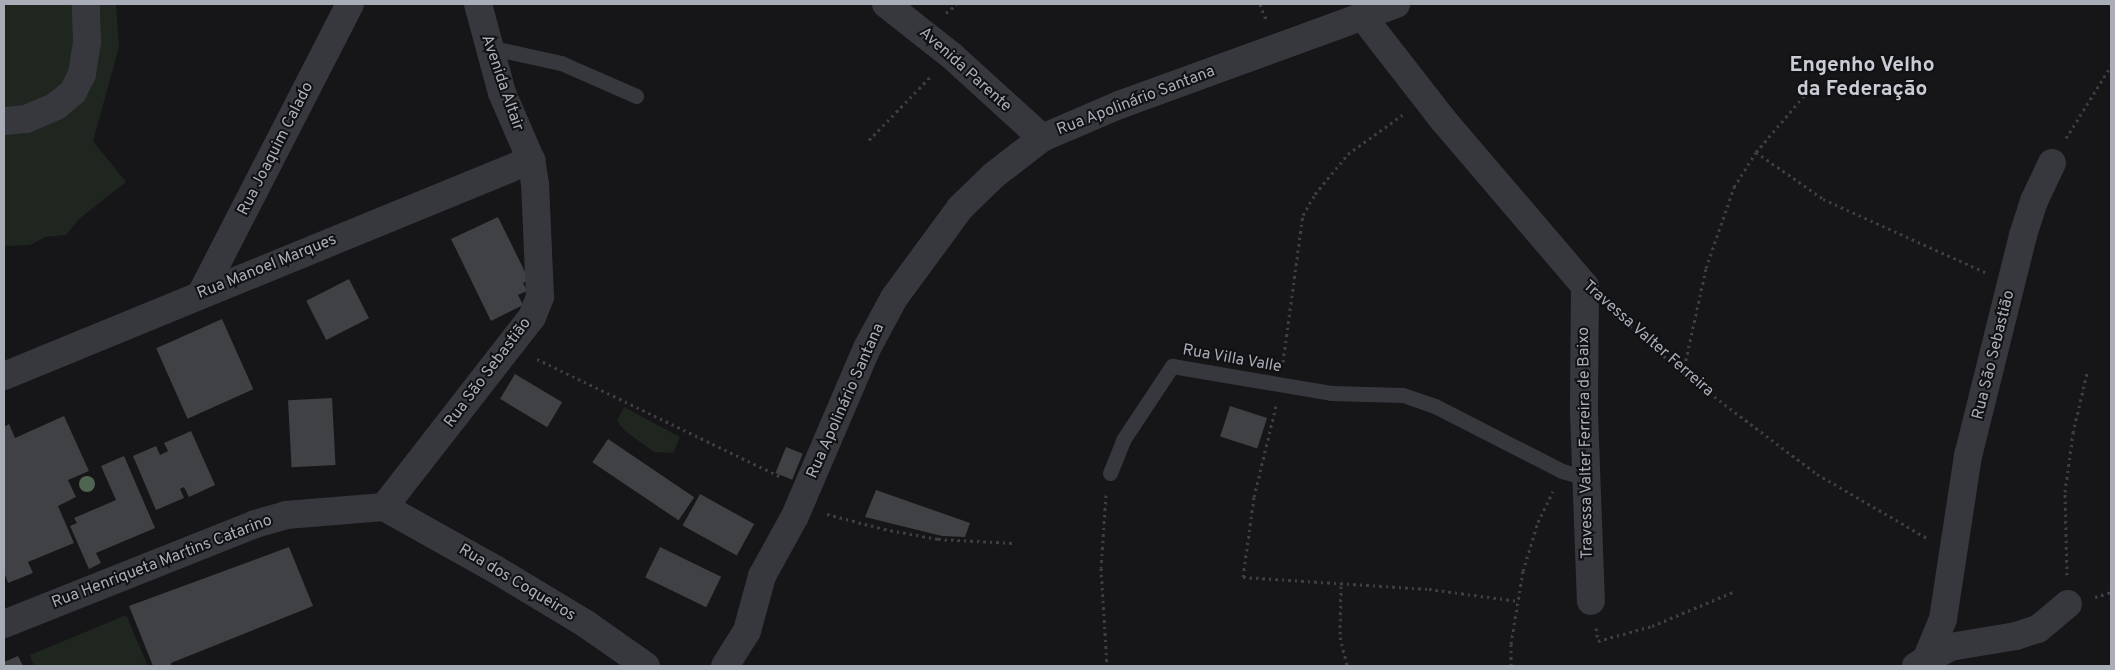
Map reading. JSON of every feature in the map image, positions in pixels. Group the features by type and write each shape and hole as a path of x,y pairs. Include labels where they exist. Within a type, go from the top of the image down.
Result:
{"street":[{"path":"4,121 26,119 56,106 73,92 82,74 86,41 86,4"},
{"name":"Rua Joaquim Calado","path":"202,294 350,4"},
{"name":"Avenida Altair","path":"478,4 488,47 502,93 531,160"},
{"name":"Avenida Parente","path":"886,4 952,56 1042,138"},
{"name":"Rua Apolinário Santana","path":"725,666 747,631 762,576 803,497 866,348 908,276 960,208 994,176 1042,138 1119,105 1396,4"},
{"name":"Travessa Valter Ferreira","path":"1363,17 1427,99 1585,286"},
{"name":"Rua Manoel Marques","path":"4,376 531,160"},
{"name":"Rua São Sebastião","path":"384,507 532,317 540,297 536,184 531,160"},
{"name":"Rua São Sebastião","path":"1924,664 1948,599 1952,552 1968,456 2034,200 2052,163"},
{"name":"Travessa Valter Ferreira de Baixo","path":"1585,286 1574,474 1591,601"},
{"name":"Rua Henriqueta Martins Catarino","path":"4,624 254,524 286,515 384,507"},
{"name":"Rua dos Coqueiros","path":"384,507 495,569 586,624 646,666"},
{"name":"Rua São Sebastião","path":"1924,664 1950,647 2038,629 2068,604"}],"lane":[{"path":"488,47 561,63 636,96"},
{"name":"Rua Villa Valle","path":"1110,472 1124,440 1172,366 1280,386 1331,393 1403,395 1435,406 1574,474"}],"path":[{"path":"868,140 952,56"},
{"path":"2052,163 2111,66"},
{"path":"1683,373 1706,268 1734,187 1756,152 1809,90"},
{"path":"1427,99 1348,154 1315,194 1303,214 1280,386 1254,497 1243,577 1341,586 1429,589 1518,601"},
{"path":"1756,152 1823,198 2012,284"},
{"name":"Travessa Valter Ferreira","path":"1585,286 1683,373 1818,474 1884,515 1952,552"},
{"path":"510,345 803,497 920,536 1013,543"},
{"path":"2068,604 2065,492 2073,434 2087,373"},
{"path":"1107,666 1101,568 1110,472"},
{"path":"1511,666 1523,571 1538,522 1574,474"},
{"path":"1341,586 1340,637 1347,666"},
{"path":"1591,601 1598,641 1652,626 1734,592"}],"shaded area":[{"path":"4,4 116,4 119,47 93,141 126,182 79,219 66,235 45,237 30,245 4,246"},
{"path":"624,407 680,437 673,453 654,452 625,431 617,421"},
{"path":"126,615 148,666 34,666 30,655"}],"building":[{"path":"498,217 529,280 523,283 527,291 518,295 523,305 491,321 451,239"},
{"path":"349,279 369,318 326,340 306,301"},
{"path":"222,319 253,389 188,419 156,348"},
{"path":"515,374 562,402 547,427 500,399"},
{"path":"332,398 336,465 292,467 288,400"},
{"path":"1230,406 1267,418 1257,448 1220,436"},
{"path":"64,416 89,471 68,480 76,497 58,506 74,543 28,562 33,573 8,583 4,572 4,427 9,424 15,438"},
{"path":"191,431 215,485 189,497 184,487 180,489 184,498 156,510 133,456 156,446 160,455 168,451 164,443"},
{"path":"608,439 694,497 679,520 592,462"},
{"path":"786,447 803,454 792,480 776,473"},
{"path":"124,456 155,528 96,553 101,563 89,569 70,526 77,523 74,518 116,500 101,466"},
{"path":"876,490 970,523 965,537 942,536 865,517"},
{"path":"700,494 754,524 737,556 683,525"},
{"path":"289,547 313,606 171,663 171,666 153,666 129,606"},
{"path":"660,547 721,577 706,607 645,578"},
{"path":"18,656 23,666 4,666 4,662"}],"district":[{"name":"Engenho Velho da Federação","path":"1862,78"}]}
